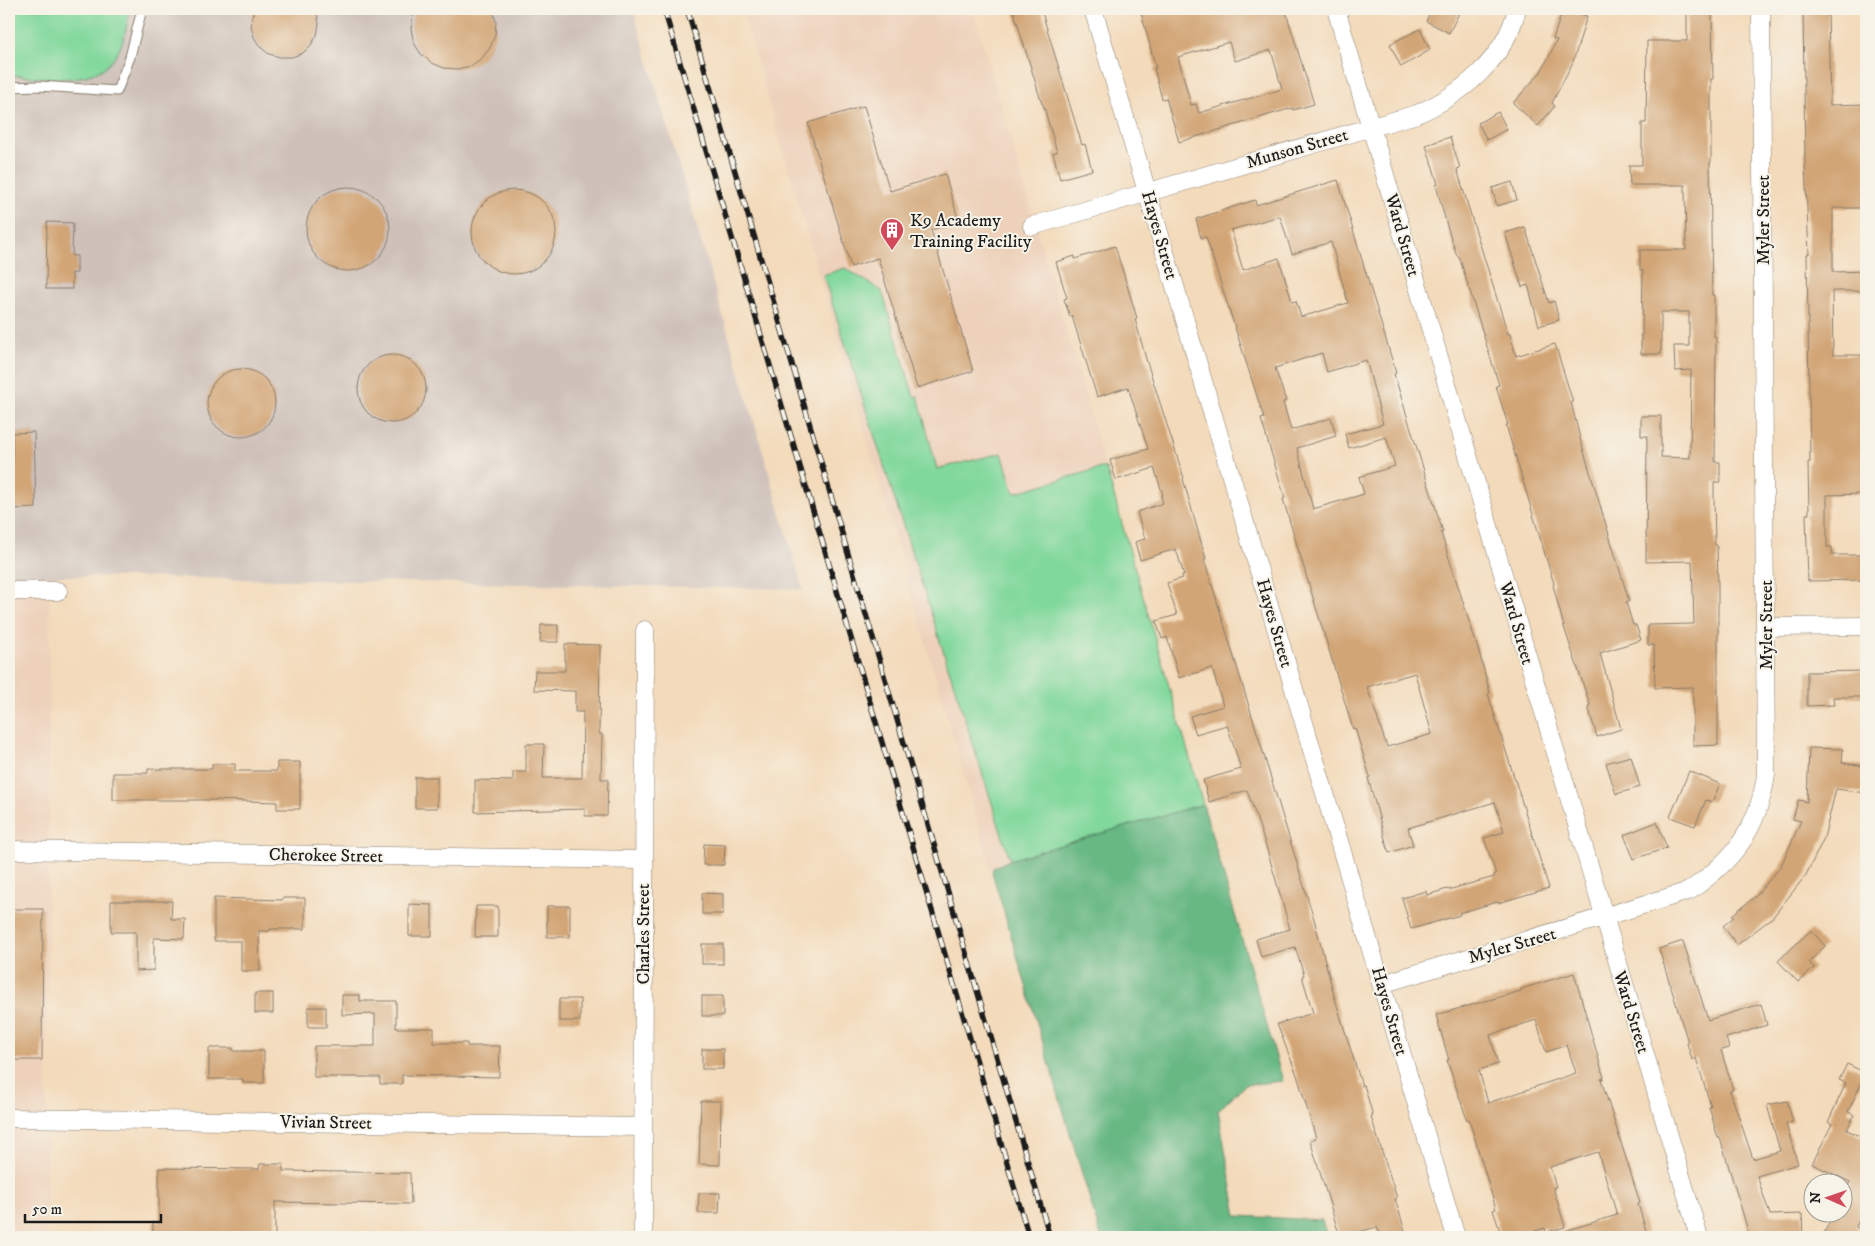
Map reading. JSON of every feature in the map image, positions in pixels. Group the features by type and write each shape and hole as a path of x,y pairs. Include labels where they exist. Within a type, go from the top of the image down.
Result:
{"street":[{"name":"Hayes Street","path":"1094,9 1456,1237"},
{"name":"Ward Street","path":"1336,9 1699,1237"},
{"name":"Munson Street","path":"1032,226 1418,114 1439,104 1472,81 1497,52 1506,38 1517,9"},
{"name":"Myler Street","path":"1382,984 1690,891 1712,875 1729,859 1748,831 1760,804 1766,775 1761,9"},
{"path":"9,592 58,591"},
{"path":"1766,627 1866,626"},
{"name":"Charles Street","path":"643,1237 645,630"},
{"name":"Cherokee Street","path":"9,850 643,860"},
{"name":"Vivian Street","path":"9,1118 643,1127"}],"lane":[{"path":"9,87 39,86 117,91 130,57 142,9"}],"shaded area":[{"path":"9,9 633,9 803,589 9,575"},
{"path":"742,9 973,9 1203,804 992,872"},
{"path":"9,575 50,576 46,1237 9,1237"}],"green space":[{"path":"9,9 130,9 121,45 110,63 99,71 85,76 55,79 9,75"},
{"path":"845,268 882,291 914,397 918,396 937,469 1002,453 1014,493 1106,468 1203,804 1010,860 823,275"},
{"path":"1203,804 1283,1081 1245,1085 1218,1110 1237,1216 1322,1220 1327,1237 1101,1237 992,872 994,867 1010,860"}],"building":[{"path":"255,9 316,9 319,23 317,35 303,53 292,57 280,57 269,54 260,47 254,37 251,27"},
{"path":"416,9 492,9 496,21 495,35 490,48 482,58 471,66 457,69 444,68 432,63 421,54 414,43 411,29"},
{"path":"1013,9 1041,9 1082,145 1085,144 1092,170 1060,179 1053,153 1057,152"},
{"path":"1140,9 1285,9 1314,104 1293,110 1292,108 1179,142 1166,98 1162,99 1154,68 1156,68","holes":["1229,42 1235,61 1271,50 1282,89 1199,113 1196,104 1191,105 1178,57"]},
{"path":"1432,9 1461,9 1449,33 1426,21"},
{"path":"1563,9 1587,16 1573,62 1552,103 1555,106 1538,126 1513,103 1541,72 1557,40 1553,39"},
{"path":"1687,9 1712,9 1713,79 1711,79 1710,162 1712,295 1714,295 1714,337 1716,337 1715,462 1720,462 1720,482 1714,482 1718,587 1718,745 1693,746 1693,687 1655,688 1654,645 1648,645 1648,625 1694,624 1692,561 1646,562 1647,436 1641,436 1641,416 1661,416 1661,457 1690,458 1691,370 1675,371 1674,346 1689,346 1689,312 1661,312 1661,354 1641,354 1643,270 1640,270 1640,250 1686,250 1685,185 1630,185 1629,165 1642,165 1642,123 1646,123 1647,41 1687,41"},
{"path":"1803,9 1828,9 1830,105 1866,104 1866,208 1833,208 1833,272 1866,271 1866,291 1832,291 1833,355 1866,355 1866,494 1827,495 1827,547 1832,547 1832,555 1866,555 1866,580 1808,581 1806,514 1809,514 1808,462 1810,462 1807,254 1809,254 1805,163"},
{"path":"1420,29 1430,50 1401,67 1390,44"},
{"name":"K9 Academy Training Facility","path":"864,106 890,191 945,174 959,222 931,230 973,371 917,388 878,258 851,267 808,123"},
{"path":"1498,112 1507,129 1487,140 1478,123"},
{"path":"1450,137 1460,168 1457,169 1469,209 1516,356 1555,344 1573,402 1571,402 1581,442 1629,601 1626,602 1633,625 1636,625 1641,640 1600,653 1621,729 1597,737 1588,706 1590,705 1564,627 1554,584 1506,425 1508,425 1496,386 1499,385 1459,256 1457,256 1447,226 1436,185 1438,184 1426,145"},
{"path":"1338,180 1396,373 1394,374 1443,532 1441,533 1479,652 1490,693 1488,694 1549,888 1459,913 1460,915 1411,929 1402,898 1426,891 1427,895 1494,877 1496,874 1484,838 1504,832 1495,802 1408,828 1413,845 1389,853 1368,778 1370,777 1355,728 1353,729 1283,499 1285,498 1261,419 1264,418 1206,237 1201,238 1196,219 1255,200 1256,205","holes":["1280,216 1292,254 1331,242 1348,303 1301,317 1296,301 1292,302 1279,258 1243,270 1231,230","1322,353 1327,372 1366,360 1383,424 1345,434 1349,448 1386,437 1395,466 1359,477 1364,494 1313,509 1297,448 1336,436 1331,418 1291,430 1283,402 1286,401 1275,368","1415,673 1432,734 1387,747 1367,687"]},
{"path":"1512,182 1517,200 1497,206 1492,188"},
{"path":"348,187 364,190 378,199 387,213 390,229 387,245 378,259 364,268 348,271 332,268 318,259 309,245 306,229 309,213 318,199 332,190"},
{"path":"514,190 530,193 544,202 553,216 556,232 553,248 544,262 530,271 514,274 498,271 484,262 475,248 472,232 475,216 484,202 498,193"},
{"path":"47,222 73,223 72,256 77,256 77,273 72,273 72,289 46,289"},
{"path":"1525,227 1549,303 1554,301 1559,320 1539,326 1528,285 1522,287 1505,233"},
{"path":"1115,246 1137,318 1135,319 1146,359 1184,478 1206,559 1204,559 1314,919 1335,999 1362,1086 1364,1085 1373,1116 1371,1117 1397,1198 1395,1199 1407,1237 1380,1237 1377,1227 1340,1237 1310,1140 1316,1138 1297,1075 1277,1024 1313,1013 1302,976 1304,975 1295,947 1261,957 1256,939 1290,929 1266,846 1247,790 1209,802 1203,780 1241,769 1227,725 1196,734 1190,716 1223,706 1212,668 1179,678 1167,637 1162,639 1156,621 1177,615 1167,583 1183,578 1182,575 1184,575 1176,549 1140,560 1135,542 1145,539 1137,512 1163,503 1161,496 1163,495 1154,468 1116,480 1110,460 1148,449 1128,387 1097,397 1072,316 1070,317 1064,299 1067,298 1056,262 1075,256 1075,259"},
{"path":"392,355 405,358 416,365 423,376 426,389 423,402 416,413 405,420 392,423 379,420 368,413 361,402 358,389 361,376 368,365 379,358"},
{"path":"241,369 254,372 265,379 272,390 275,403 272,416 265,427 254,434 241,437 228,434 217,427 210,416 207,403 210,390 217,379 228,372"},
{"path":"34,432 36,508 10,509 9,465 13,465 12,433"},
{"path":"541,625 558,625 558,642 540,642"},
{"path":"565,644 600,645 599,734 602,734 601,779 608,779 607,816 585,816 585,809 475,812 475,780 513,781 513,772 526,772 526,744 544,744 543,778 582,778 583,712 575,712 575,691 534,690 535,671 565,671"},
{"path":"1866,671 1866,697 1833,697 1834,705 1807,706 1807,672"},
{"path":"1809,748 1843,749 1842,763 1866,766 1866,793 1836,789 1824,838 1806,875 1772,918 1737,945 1723,926 1734,917 1732,915 1756,896 1781,866 1801,821 1793,819 1798,800 1807,802"},
{"path":"1631,756 1640,787 1616,794 1606,763"},
{"path":"277,762 300,762 300,809 277,809 277,802 113,800 113,773 148,773 148,769 212,769 212,764 235,764 235,771 277,771"},
{"path":"1689,771 1720,784 1712,802 1706,800 1695,826 1670,817"},
{"path":"415,777 437,777 437,808 415,808"},
{"path":"1657,822 1667,848 1634,859 1624,835"},
{"path":"704,844 725,845 724,865 703,865"},
{"path":"702,893 723,894 723,914 702,914"},
{"path":"214,898 282,900 282,898 305,898 305,929 270,929 270,931 259,931 260,971 241,971 241,941 214,941"},
{"path":"111,901 172,901 171,919 185,919 184,939 154,938 154,970 136,971 136,932 111,932"},
{"path":"409,904 432,905 432,936 409,936"},
{"path":"476,906 498,906 498,937 475,937"},
{"path":"547,906 570,906 570,937 547,937"},
{"path":"9,909 43,909 42,1060 9,1060"},
{"path":"1811,930 1825,946 1809,962 1814,968 1798,982 1778,961"},
{"path":"1683,941 1708,1020 1761,1004 1767,1025 1726,1038 1729,1048 1721,1050 1733,1090 1730,1091 1753,1159 1780,1151 1767,1105 1787,1101 1793,1122 1786,1124 1798,1164 1757,1176 1770,1215 1802,1214 1803,1236 1750,1237 1720,1138 1718,1138 1696,1058 1692,1060 1659,949"},
{"path":"702,944 723,944 723,964 702,964"},
{"path":"1574,973 1604,1078 1601,1079 1640,1203 1638,1204 1648,1237 1556,1237 1555,1234 1617,1215 1598,1152 1550,1167 1556,1187 1553,1187 1565,1227 1546,1233 1545,1228 1515,1237 1502,1237 1493,1210 1496,1209 1469,1119 1467,1120 1447,1060 1449,1060 1436,1015 1521,991 1521,989","holes":["1536,1020 1546,1052 1567,1045 1576,1073 1488,1103 1479,1070 1498,1064 1490,1035"]},
{"path":"255,993 273,993 273,1013 255,1013"},
{"path":"342,995 360,995 360,1001 396,1001 396,1028 434,1028 434,1043 500,1046 499,1077 402,1075 402,1084 380,1084 380,1077 314,1077 314,1046 375,1046 375,1014 342,1015"},
{"path":"702,996 723,996 723,1016 702,1016"},
{"path":"559,999 580,999 580,1021 559,1021"},
{"path":"308,1007 326,1007 326,1027 308,1027"},
{"path":"209,1048 233,1048 233,1051 264,1051 264,1083 243,1083 243,1079 209,1079"},
{"path":"702,1049 723,1049 723,1069 702,1069"},
{"path":"1847,1064 1866,1073 1848,1112 1854,1115 1847,1130 1866,1139 1866,1205 1856,1227 1866,1232 1866,1237 1825,1237 1826,1235 1823,1235 1828,1224 1852,1224 1852,1174 1833,1174 1812,1164 1832,1124 1828,1122 1846,1083 1839,1080"},
{"path":"701,1101 721,1101 720,1165 699,1164"},
{"path":"260,1164 283,1164 283,1171 410,1173 411,1204 275,1202 275,1237 153,1237 153,1222 159,1222 159,1168 259,1169"},
{"path":"699,1193 720,1193 719,1213 698,1213"}],"railway":[{"path":"664,9 1029,1237"},
{"path":"687,9 1050,1237"}],"place":[{"name":"K9 Academy Training Facility","path":"892,251"}]}
